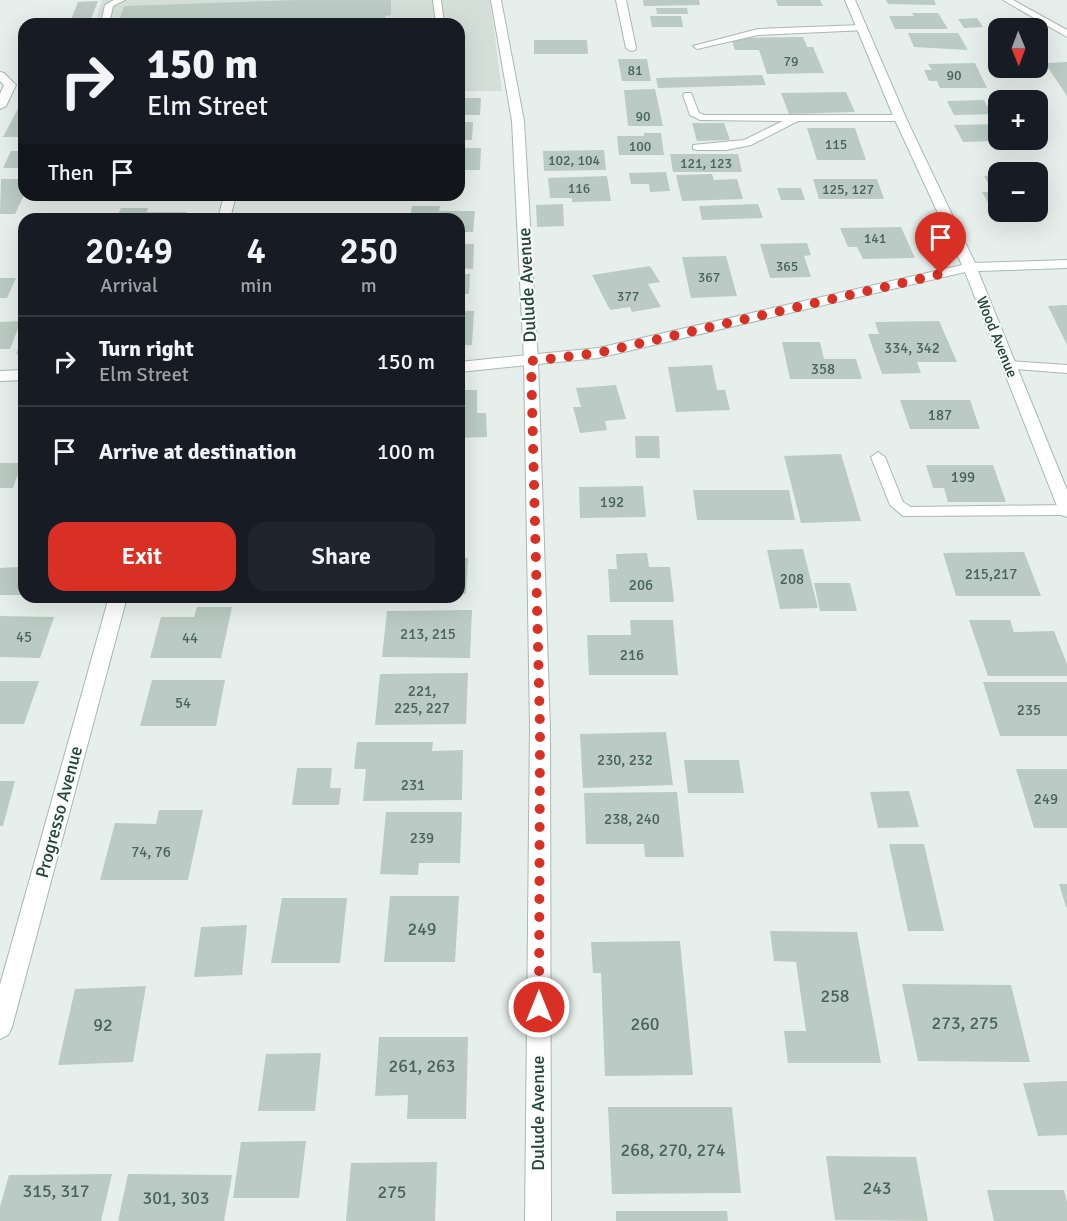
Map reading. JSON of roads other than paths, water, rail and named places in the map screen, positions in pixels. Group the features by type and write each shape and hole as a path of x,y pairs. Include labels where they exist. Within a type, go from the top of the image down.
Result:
{"street":[{"name":"Dulude Avenue","path":"496,0 518,121 531,361 540,728 538,1221"},
{"path":"621,0 631,48"},
{"name":"Wood Avenue","path":"850,0 900,118 970,267 1067,510"},
{"path":"0,106 10,85 2,76"},
{"path":"465,366 598,353 970,267 1067,264"},
{"path":"0,376 18,375"},
{"name":"Progresso Avenue","path":"0,1027 116,603"}],"lane":[{"path":"106,18 109,5 121,0"},
{"path":"438,0 440,18"},
{"path":"1007,0 1067,34"},
{"path":"697,46 758,32 863,28"},
{"path":"688,95 695,115 703,118 900,118"},
{"path":"697,147 734,146 754,141 780,124 805,119"},
{"path":"1009,365 1067,369"},
{"path":"878,457 897,505 908,512 1067,510"}]}
